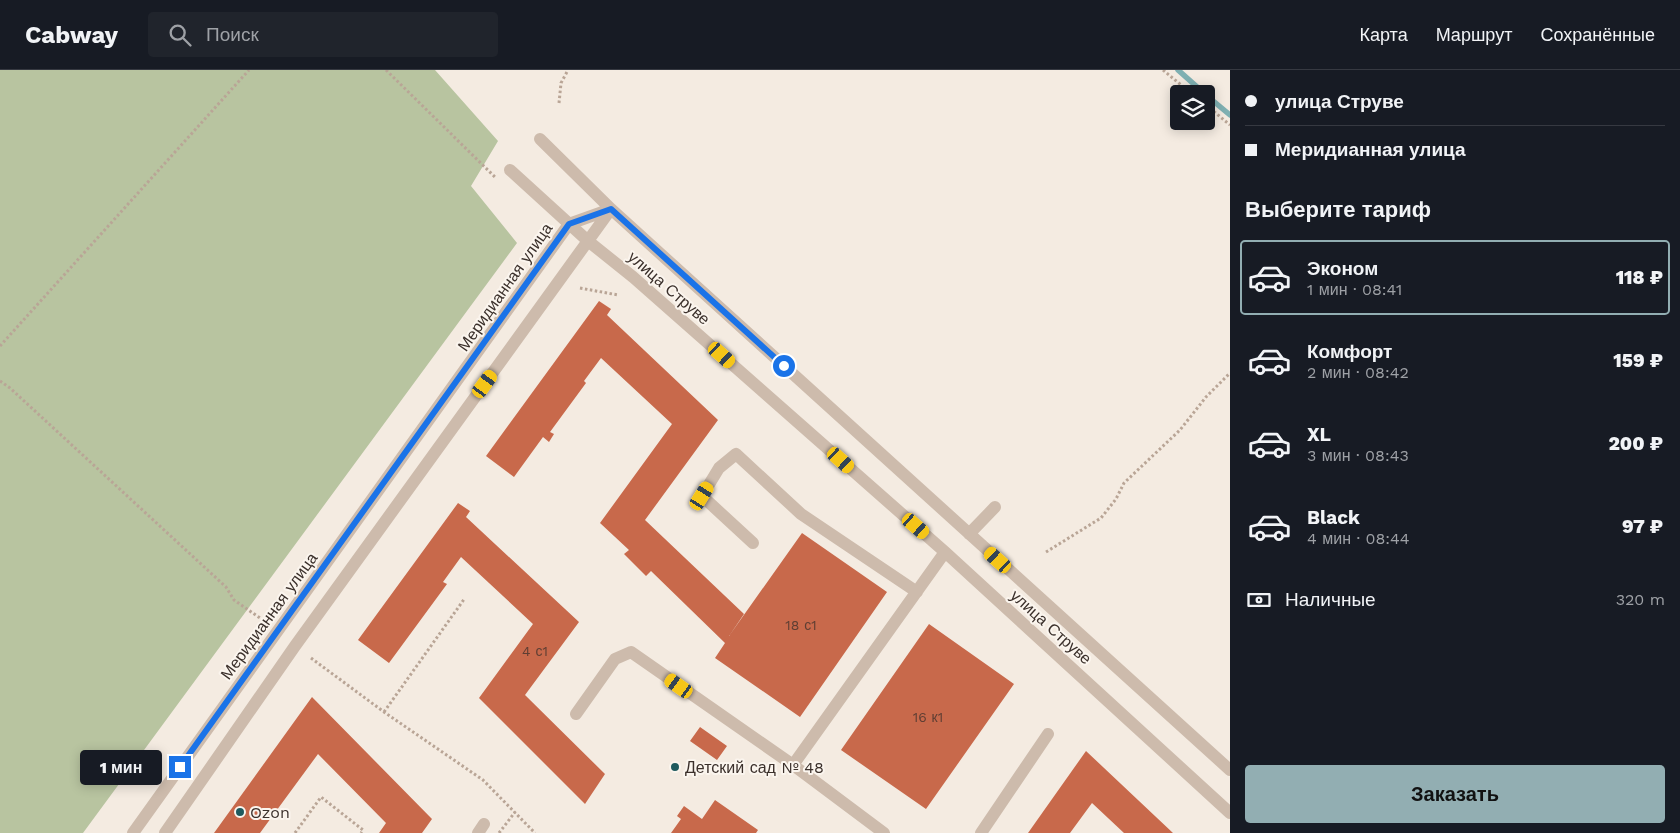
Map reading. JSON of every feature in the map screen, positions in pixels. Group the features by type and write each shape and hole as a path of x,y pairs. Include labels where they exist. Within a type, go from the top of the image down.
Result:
{"street":[{"name":"улица Струве","path":"540,139 611,209 1230,770"},
{"name":"улица Струве","path":"510,170 588,241 641,283 945,552 1230,813"},
{"name":"Меридианная улица","path":"133,833 569,224 611,209"},
{"path":"165,833 295,646 611,209"},
{"path":"753,543 702,496 719,468 736,454 801,514 917,592"},
{"path":"970,534 995,506"},
{"path":"793,765 945,552"},
{"path":"576,714 615,659 631,652 793,765 884,833"},
{"path":"980,833 1048,734"}],"path":[{"path":"0,346 249,70"},
{"path":"386,70 498,180"},
{"path":"559,103 561,83 568,70"},
{"path":"1163,70 1181,85"},
{"path":"1215,112 1230,125"},
{"path":"580,288 618,295"},
{"path":"1046,552 1101,518 1116,499 1124,483 1180,430 1206,397 1230,373"},
{"path":"0,381 10,388 226,587 234,600 260,618"},
{"path":"384,712 465,598"},
{"path":"311,658 384,712 483,780 534,833"},
{"path":"295,833 321,797 363,830 361,833"},
{"path":"499,833 515,812"}],"green space":[{"path":"0,70 435,70 498,141 471,186 517,243 83,833 0,833"}],"building":[{"path":"599,301 611,309 607,315 718,420 645,520 744,614 729,636 802,533 887,592 800,717 715,658 725,643 651,571 646,576 624,554 629,550 600,523 672,424 601,358 584,381 586,383 550,432 554,434 549,442 543,437 514,477 486,456"},
{"path":"458,503 470,511 466,517 579,622 525,695 605,774 585,804 479,698 533,624 461,557 443,582 447,584 389,663 358,640"},
{"path":"929,624 1014,684 926,809 841,750"},
{"path":"312,697 432,819 422,833 379,833 386,823 318,754 260,833 214,833"},
{"path":"700,727 727,746 717,760 690,741"},
{"path":"1086,751 1173,833 1124,833 1092,803 1070,833 1028,833"},
{"path":"715,800 758,830 756,833 671,833 681,819 677,816 684,806 702,819"}],"waterway":[{"path":"1178,70 1195,85"},
{"path":"1215,102 1230,115"}],"place":[{"name":"Детский сад № 48","path":"675,767"},
{"name":"Ozon","path":"240,812"}],"route":[{"path":"180,767 569,224 611,209 784,366"}]}
